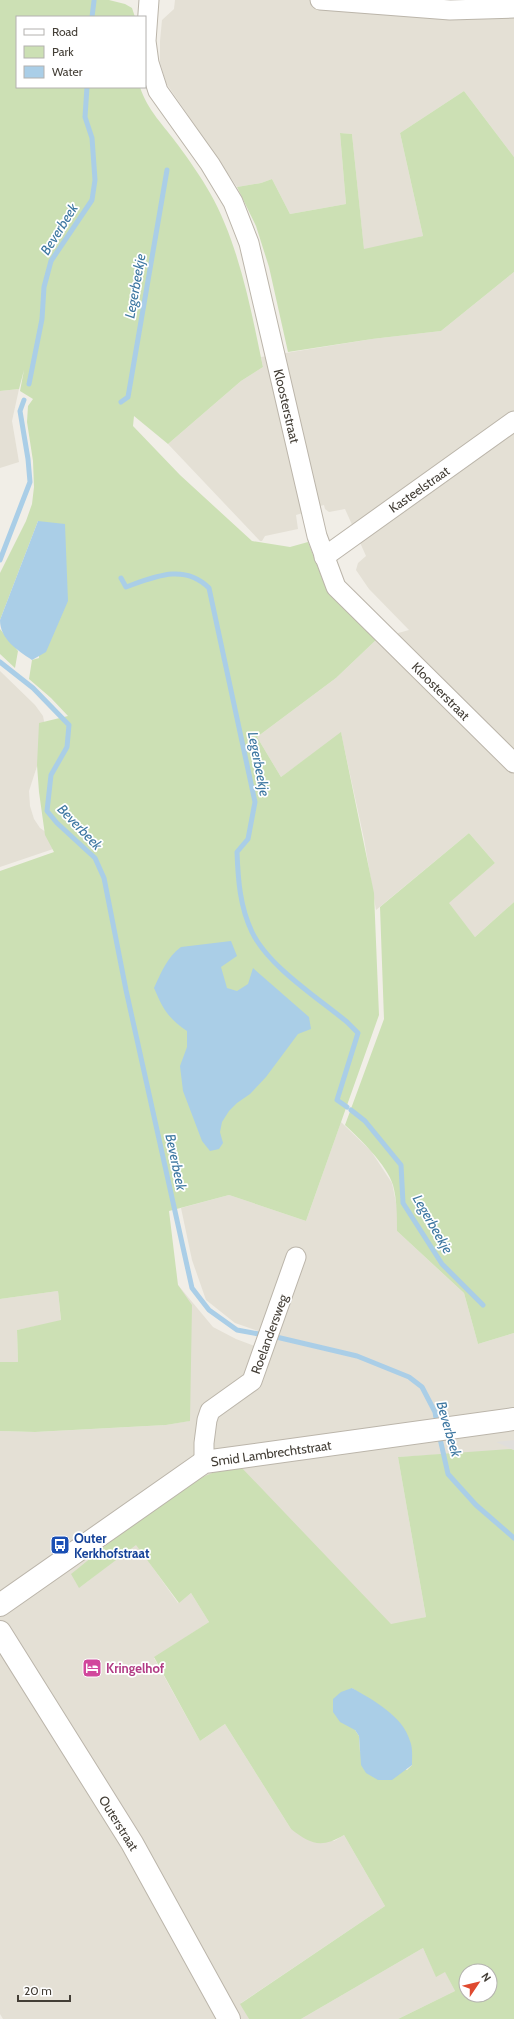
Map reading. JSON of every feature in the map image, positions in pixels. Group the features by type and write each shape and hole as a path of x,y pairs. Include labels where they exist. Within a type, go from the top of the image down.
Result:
{"street":[{"name":"Kloosterstraat","path":"149,0 146,41 149,63 158,91 210,164 234,202 249,243 317,536 336,587 514,763"},
{"path":"320,0 450,10 514,8"},
{"name":"Kasteelstraat","path":"324,557 514,421"},
{"name":"Roelandersweg","path":"204,1462 204,1443 207,1420 210,1411 252,1381 296,1257"},
{"name":"Smid Lambrechtstraat","path":"0,1605 204,1462 514,1419"},
{"name":"Outerstraat","path":"0,1632 132,1843 229,2019"}],"shaded area":[{"path":"175,0 514,0 514,157 464,91 400,133 423,236 364,250 352,134 340,133 346,204 290,214 272,179 261,183 237,187 166,83 160,62 162,20 174,9"},
{"path":"514,272 514,902 475,937 448,903 495,863 469,833 376,910 364,839 341,733 281,777 257,737 336,678 377,639 409,630 369,589 356,570 358,563 366,556 345,509 329,512 325,509 324,505 303,510 303,513 296,515 298,529 265,536 262,541 260,541 168,444 241,381 263,367 261,357 372,339 441,331"},
{"path":"19,389 12,421 19,462 0,468 0,391"},
{"path":"0,671 35,705 43,716 45,726 39,760 29,791 30,806 34,819 40,828 65,845 0,867"},
{"path":"341,1122 371,1151 392,1183 397,1207 397,1231 464,1293 478,1344 514,1333 514,1450 398,1457 426,1617 391,1625 346,1579 219,1470 79,1588 136,1544 178,1603 191,1593 209,1622 154,1658 200,1741 225,1724 291,1829 334,1841 344,1835 385,1906 241,2003 249,2019 3,2019 0,2014 0,1431 36,1432 166,1425 189,1421 178,1285 213,1327 236,1339 257,1347 258,1331 235,1323 206,1300 192,1260 181,1208 229,1195 306,1221"},
{"path":"58,1291 61,1321 17,1330 18,1362 0,1362 0,1299"},
{"path":"514,1440 514,1450 496,1442"},
{"path":"423,1948 436,1976 445,1971 455,1991 398,2019 301,2019"}],"green space":[{"path":"0,0 109,0 125,4 132,8 135,16 16,16 16,88 140,88 152,111 195,169 220,213 229,234 243,278 263,367 241,381 168,444 134,416 133,426 180,475 252,541 290,547 308,542 324,583 342,607 377,639 336,678 257,737 281,777 341,732 374,893 379,1015 306,1221 229,1195 169,1211 178,1285 192,1305 190,1421 166,1425 35,1432 0,1431 0,1362 18,1362 17,1330 61,1320 58,1291 0,1299 0,871 54,852 45,835 39,792 37,765 39,723 68,716 51,698 29,679 32,660 39,658 38,521 0,620 0,573 26,521 32,504 34,487 33,461 27,422 28,406 33,399 20,391 24,370 19,389 0,391"},
{"path":"464,91 514,157 514,272 441,331 372,339 288,352 269,267 256,226 237,187 261,183 272,179 290,214 346,204 340,133 352,134 364,249 423,236 400,133"},
{"path":"0,629 18,651 15,668 0,654"},
{"path":"469,833 495,863 449,903 475,937 514,902 514,1333 478,1344 464,1293 397,1231 395,1196 390,1177 379,1161 358,1137 345,1125 384,1019 380,907"},
{"path":"514,1450 514,2019 398,2019 455,1991 445,1972 436,1977 423,1948 301,2019 249,2019 240,2004 385,1906 344,1835 329,1842 317,1843 305,1839 291,1829 225,1724 200,1741 154,1657 209,1622 191,1593 179,1603 136,1545 79,1588 71,1574 141,1517 179,1490 198,1479 217,1471 241,1467 391,1624 426,1617 398,1457","holes":["352,1688 392,1715 412,1765 407,1770 360,1752 359,1736 355,1730"]}],"water":[{"path":"38,521 65,524 68,601 46,652 32,660 15,648 6,638 1,627 0,620"},
{"path":"231,941 237,956 221,967 227,988 237,991 248,984 253,968 309,1017 311,1029 298,1034 266,1077 250,1094 229,1111 222,1122 220,1132 223,1143 219,1149 210,1151 202,1141 183,1091 180,1066 187,1047 187,1031 175,1022 167,1012 160,1002 154,988 168,960 181,947"},
{"path":"352,1688 378,1703 394,1716 401,1724 410,1741 412,1747 412,1765 392,1780 378,1780 366,1773 361,1765 359,1736 355,1730 340,1722 333,1712 333,1699 341,1692"}],"waterway":[{"name":"Beverbeek","path":"92,16 94,1"},
{"name":"Beverbeek","path":"29,384 42,319 44,287 51,261 92,200 95,180 92,138 85,117 87,88"},
{"name":"Legerbeekje","path":"121,402 128,397 167,170"},
{"name":"Beverbeek","path":"0,560 30,482 28,459 20,411 24,400"},
{"name":"Legerbeekje","path":"121,578 126,587 158,576 179,574 199,580 209,588 255,802 248,839 237,852 242,903 248,923 259,945 281,969 347,1022 358,1033 337,1100 347,1107"},
{"name":"Beverbeek","path":"0,662 33,688 69,725 67,747 51,775 47,811 57,823 95,858 104,878 126,990 192,1288 209,1310 237,1330 264,1335"},
{"name":"Legerbeekje","path":"351,1110 365,1121 401,1165 403,1203 442,1264 483,1305"},
{"name":"Beverbeek","path":"272,1336 357,1356 409,1377 422,1387 435,1412 437,1424"},
{"name":"Beverbeek","path":"439,1434 448,1474 476,1505 514,1538"}],"place":[{"name":"Outer Kerkhofstraat","path":"60,1545"},
{"name":"Kringelhof","path":"92,1668"}]}
